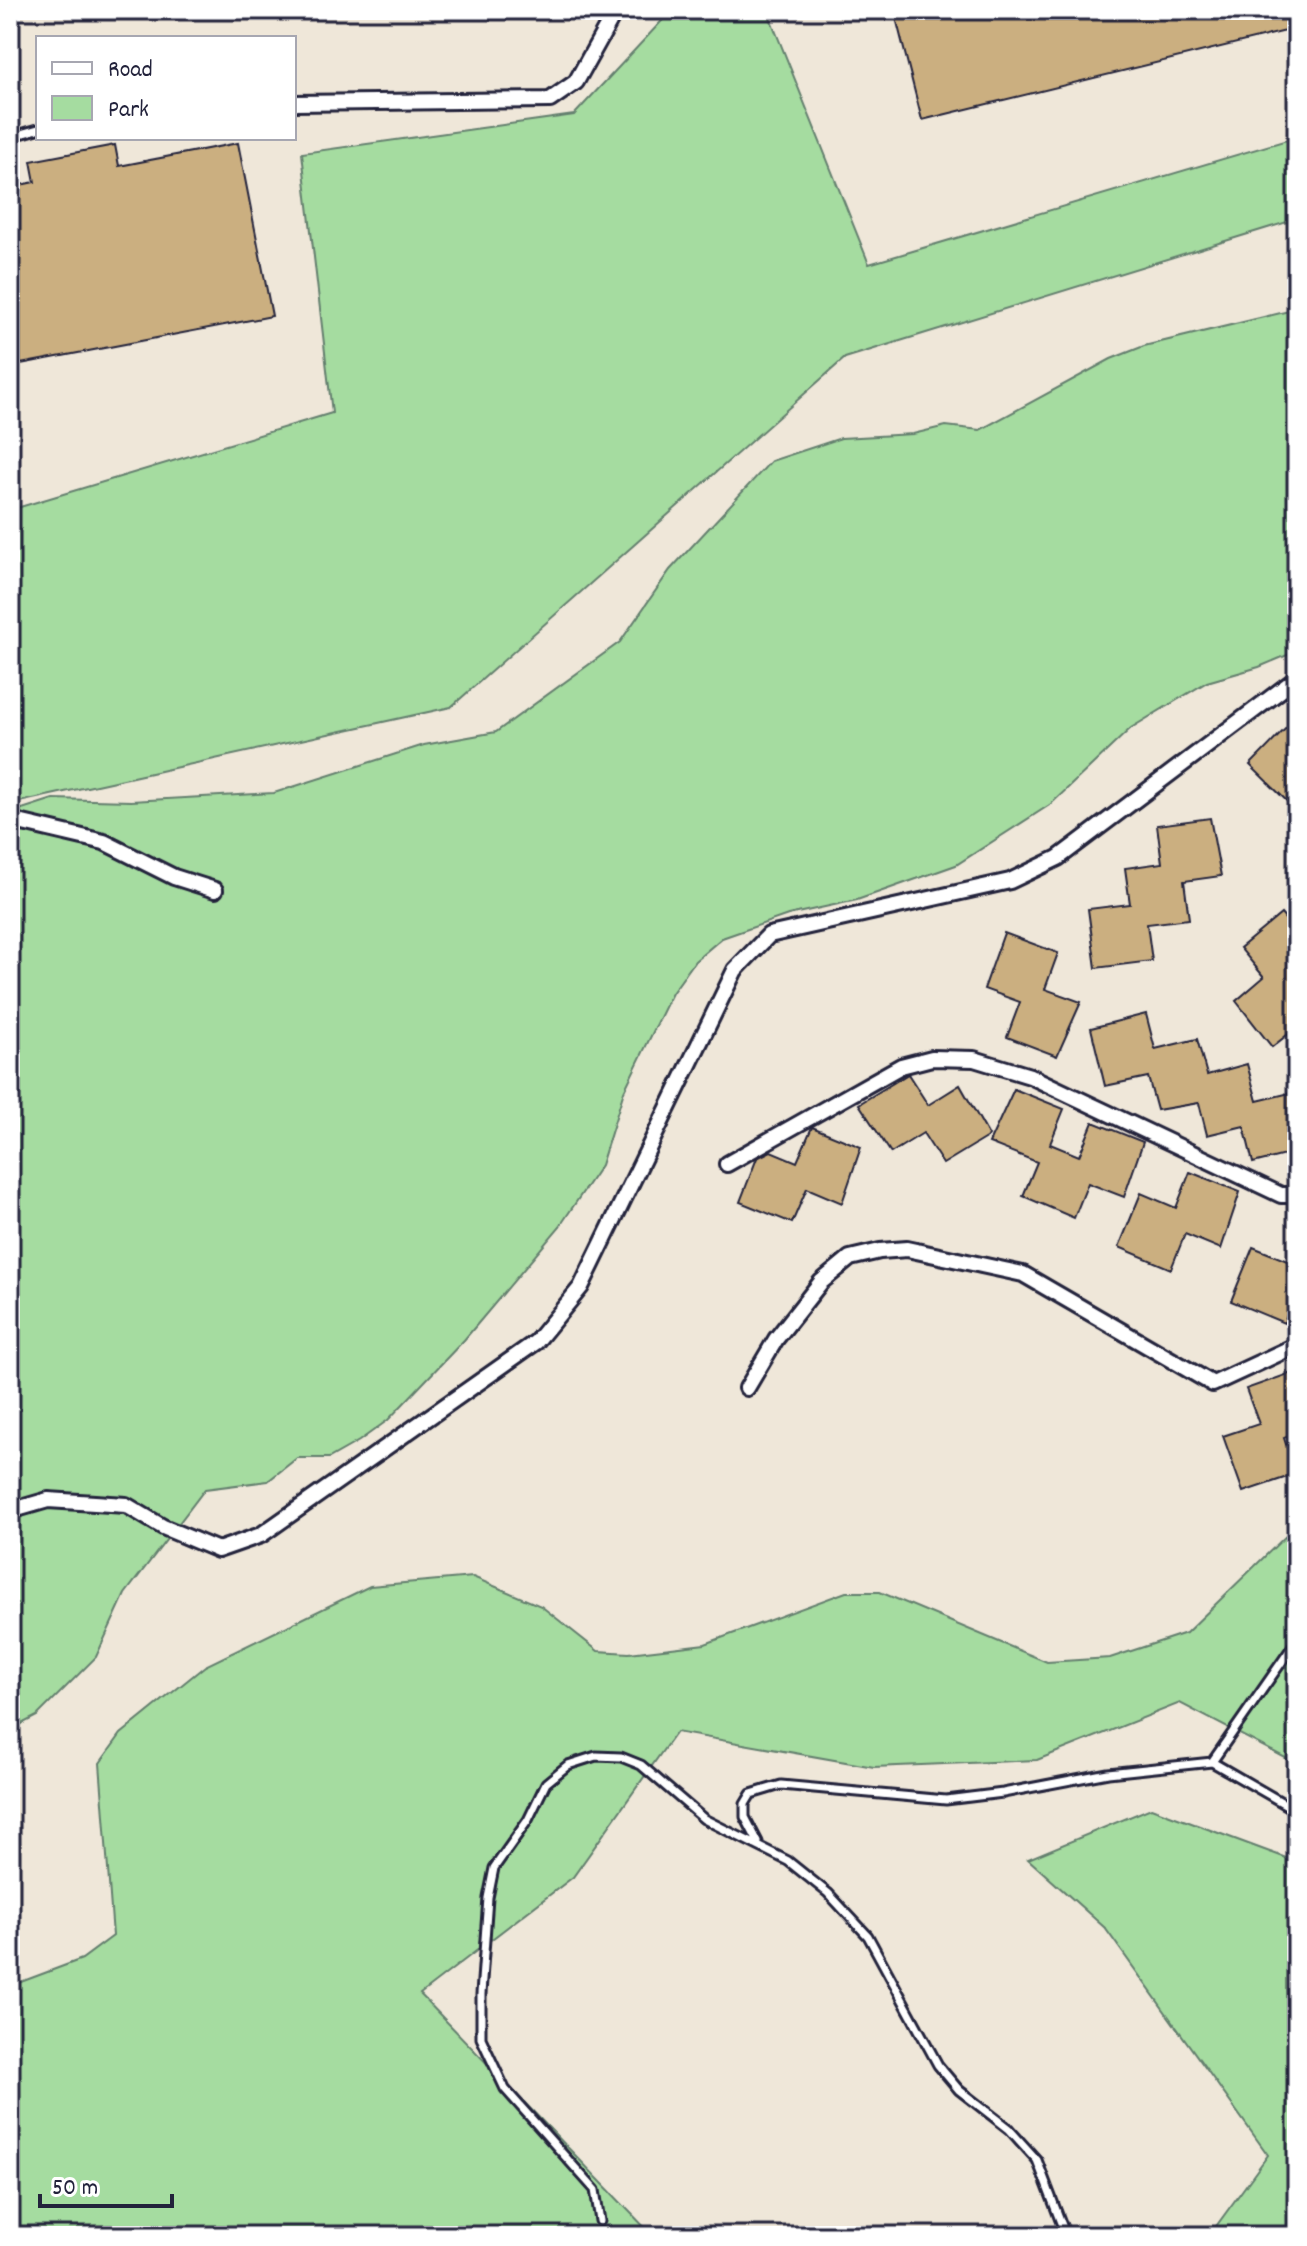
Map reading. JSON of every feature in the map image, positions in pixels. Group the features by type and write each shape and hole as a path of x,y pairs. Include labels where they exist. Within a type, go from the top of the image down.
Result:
{"street":[{"path":"296,103 550,100 576,82 616,10"},
{"path":"10,1511 48,1500 126,1505 163,1527 218,1550 261,1535 536,1342 581,1287 735,970 769,935 1010,881 1058,858 1297,678"},
{"path":"10,820 104,842 174,877 215,890"},
{"path":"727,1164 901,1066 932,1058 974,1059 1030,1076 1281,1195 1297,1195"},
{"path":"747,1388 776,1339 821,1282 850,1258 880,1251 907,1249 1023,1274 1213,1384 1297,1345"}],"lane":[{"path":"10,137 36,130"},
{"path":"1212,1762 1297,1640"},
{"path":"600,2221 595,2190 505,2089 481,2038 487,1913 494,1868 528,1820 546,1783 568,1765 596,1756 621,1757 641,1765 704,1819 760,1844 788,1861 828,1893 868,1936 938,2065 959,2090 1009,2129 1037,2160 1066,2236"},
{"path":"760,1844 749,1828 745,1804 751,1794 781,1785 946,1800 1003,1793 1108,1773 1212,1762 1297,1811"}],"green space":[{"path":"672,10 767,10 869,264 1297,137 1297,219 845,358 451,707 10,804 10,510 332,413 302,153 574,115"},
{"path":"1297,309 1297,651 1259,667 1207,682 1131,728 1051,804 956,865 857,900 788,915 722,938 695,961 672,993 624,1091 601,1165 560,1226 464,1340 388,1420 359,1441 329,1458 297,1458 268,1481 205,1489 125,1594 96,1657 37,1716 10,1730 10,809 19,810 53,799 131,801 274,793 424,745 496,732 620,642 670,570 771,461 841,438 913,434 946,426 980,430 1111,359 1144,346"},
{"path":"1297,1525 1297,1764 1180,1703 1037,1760 874,1767 676,1732 573,1877 420,1994 653,2236 10,2236 10,1986 82,1959 113,1936 100,1763 121,1734 205,1666 370,1586 473,1577 541,1606 598,1651 629,1653 705,1644 846,1592 880,1592 1047,1662 1110,1658 1186,1633"},
{"path":"1151,1808 1297,1862 1297,2236 1209,2236 1268,2155 1105,1928 1028,1859"}],"building":[{"path":"894,10 1285,10 1290,30 922,120"},
{"path":"238,143 272,316 10,366 10,187 35,182 31,161 115,145 119,166"},
{"path":"1297,717 1297,747 1290,754 1297,761 1297,811 1250,765"},
{"path":"1210,818 1221,876 1184,881 1189,919 1147,924 1152,961 1096,968 1088,909 1130,904 1125,868 1162,863 1157,825"},
{"path":"1281,914 1297,933 1297,1027 1272,1047 1236,1001 1264,977 1240,948"},
{"path":"1004,933 1058,953 1045,989 1081,1002 1057,1056 1007,1037 1020,1002 984,989"},
{"path":"1146,1014 1155,1049 1197,1039 1207,1075 1247,1064 1257,1101 1294,1092 1297,1152 1253,1163 1244,1126 1207,1135 1199,1103 1157,1110 1148,1077 1105,1086 1091,1028"},
{"path":"908,1074 928,1105 960,1085 989,1136 943,1164 923,1133 891,1153 859,1104"},
{"path":"1014,1089 1064,1109 1050,1144 1079,1156 1093,1122 1143,1142 1124,1197 1088,1183 1074,1218 1023,1196 1037,1162 989,1143"},
{"path":"812,1127 861,1147 842,1203 807,1188 792,1223 740,1202 757,1158 771,1151 797,1162"},
{"path":"1190,1172 1240,1192 1221,1249 1185,1234 1171,1269 1119,1247 1141,1193 1176,1208"},
{"path":"1253,1247 1297,1265 1297,1290 1284,1323 1231,1301"},
{"path":"1297,1371 1297,1433 1284,1438 1296,1474 1243,1492 1223,1436 1259,1424 1246,1389"}]}
